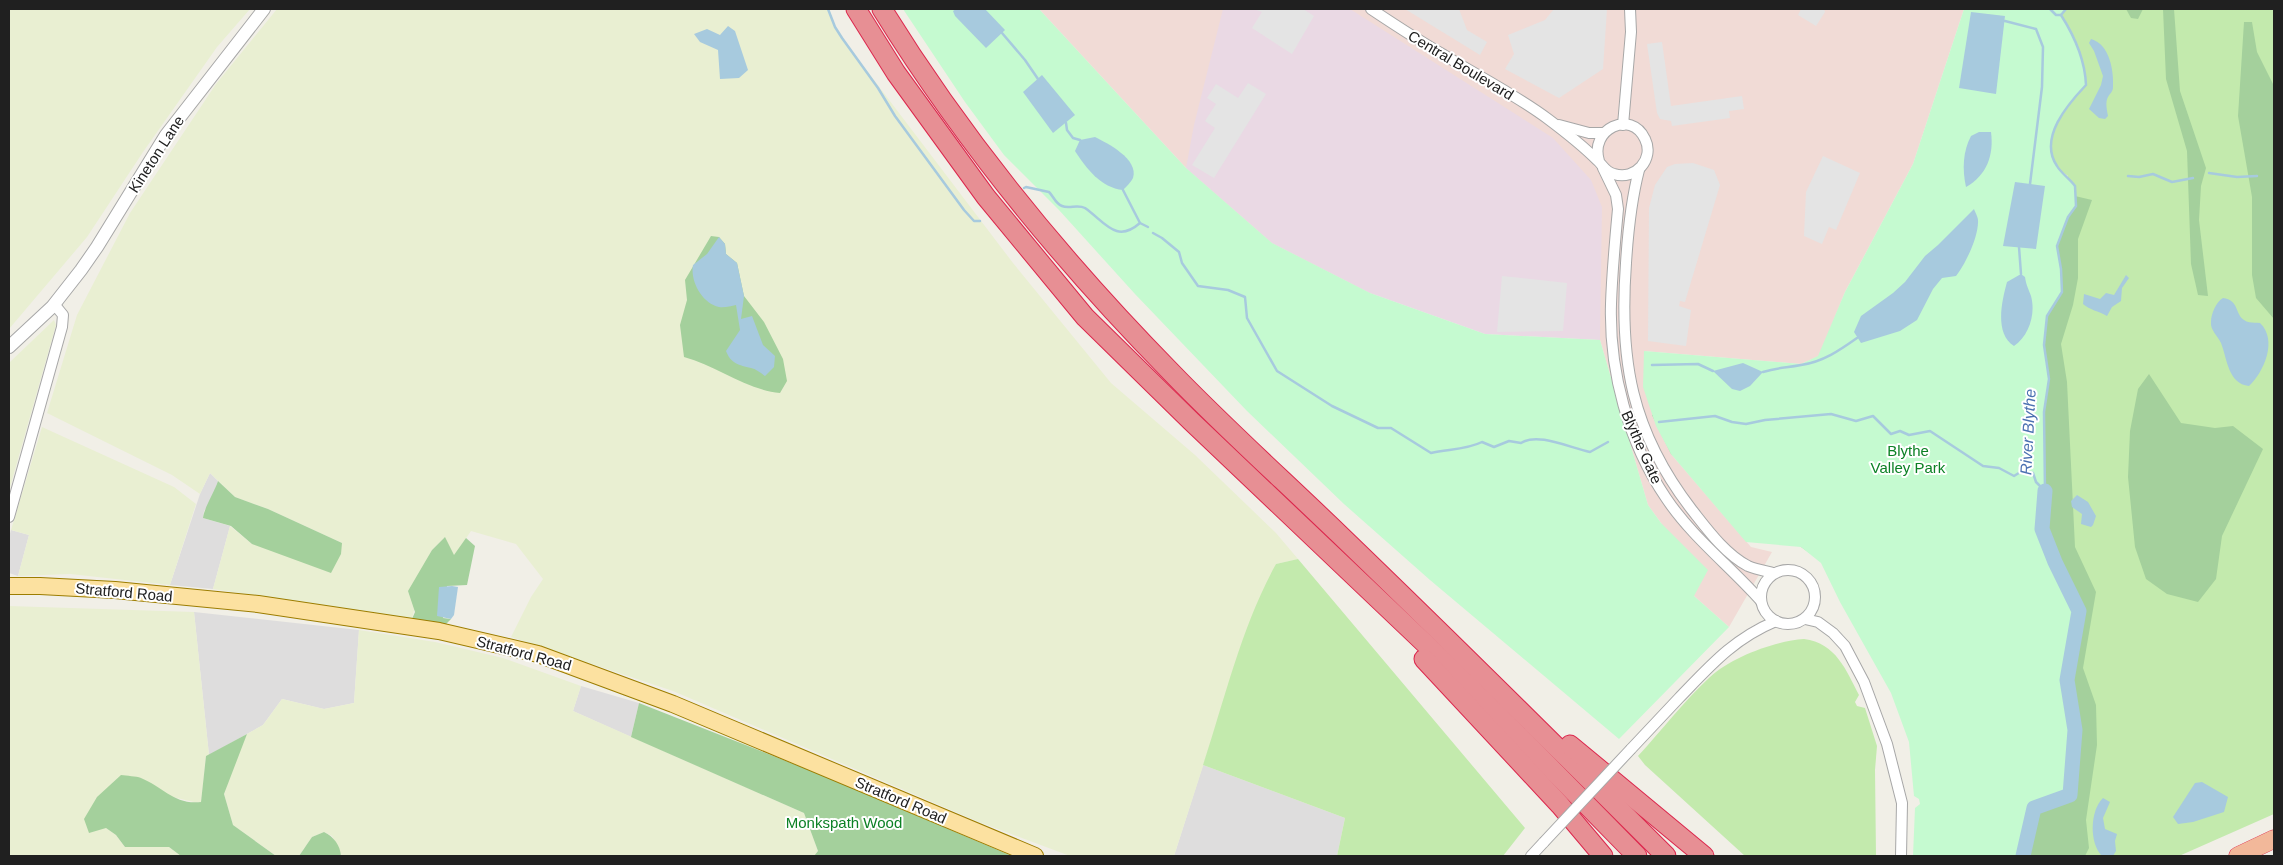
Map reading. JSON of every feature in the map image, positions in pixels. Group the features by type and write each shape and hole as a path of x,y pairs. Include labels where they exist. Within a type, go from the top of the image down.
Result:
{"highway":[{"path":"856,9 896,73 986,197 1085,317 1475,691 1638,856"},
{"path":"882,9 977,148 1096,292 1172,373 1666,856"},
{"path":"1281,506 1363,598 1451,687 1560,805 1603,856"},
{"path":"1536,727 1562,739 1704,856"},
{"path":"2238,856 2274,839"}],"main road":[{"name":"Stratford Road","path":"9,586 115,590 258,604 439,631 538,654 673,704 1035,856"}],"street":[{"name":"Kineton Lane","path":"9,347 54,304 97,247 166,135 264,9"},
{"name":"Central Boulevard","path":"1371,9 1552,122"},
{"path":"1623,124 1631,32 1630,9"},
{"path":"1552,122 1573,130 1603,133"},
{"path":"1552,122 1601,165 1619,176 1632,174 1639,170 1647,156 1645,140 1635,128 1623,124 1609,128 1603,133 1597,144 1601,165"},
{"name":"Blythe Gate","path":"1601,165 1616,195 1618,209 1611,305 1612,332 1617,378 1628,420 1644,460 1666,498 1697,536 1741,578 1761,601"},
{"name":"Blythe Gate","path":"1639,170 1629,214 1623,311 1629,376 1639,416 1657,455 1678,492 1710,534 1749,566 1773,573"},
{"path":"9,517 62,328 63,315 54,304"},
{"path":"1805,619 1814,605 1816,597 1811,581 1798,571 1789,569 1773,573 1763,585 1761,601 1764,610 1776,621 1790,624 1805,619 1818,622 1833,633 1845,646 1864,682 1887,744 1902,803 1902,856"},
{"path":"1531,856 1724,651 1760,628 1776,621"}],"shaded area":[{"path":"1039,9 1964,9 1913,164 1845,292 1819,356 1801,364 1644,351 1671,454 1751,547 1772,552 1729,627 1694,596 1661,523 1648,505 1600,340 1370,293 1272,243 1186,168"},
{"path":"1223,9 1350,9 1553,138 1591,180 1602,207 1600,340 1485,334 1370,293 1272,243 1186,168 1194,125"},
{"path":"1254,9 1303,9 1314,16 1292,54 1252,28 1262,12"},
{"path":"1405,9 1459,9 1467,30 1487,42 1480,55"},
{"path":"1554,9 1607,9 1603,69 1559,98 1505,69 1514,54 1508,35 1545,20"},
{"path":"1801,9 1824,9 1825,12 1816,26 1798,15"},
{"path":"1662,42 1671,106 1742,96 1744,109 1729,111 1730,118 1672,126 1671,121 1660,119 1657,113 1647,44"},
{"path":"1248,83 1266,94 1214,178 1192,165 1215,128 1205,121 1216,104 1207,98 1216,84 1238,98"},
{"path":"1823,156 1860,173 1836,230 1829,227 1822,244 1804,236 1806,192"},
{"path":"1693,163 1714,170 1720,185 1685,302 1680,301 1679,306 1691,310 1686,346 1648,341 1649,208 1655,185 1667,167 1675,164"},
{"path":"1502,276 1567,283 1563,331 1497,332"},
{"path":"210,473 218,481 211,501 204,511 203,518 230,526 213,589 170,585 200,494"},
{"path":"11,530 29,535 18,576 9,573 9,537"},
{"path":"194,612 359,630 354,703 324,709 282,699 263,725 209,755"},
{"path":"581,686 639,703 631,737 573,711"},
{"path":"1203,765 1345,818 1337,856 1174,856"}],"green space":[{"path":"9,9 250,9 217,47 143,152 87,237 9,329"},
{"path":"277,9 828,9 835,27 842,38 1013,263 1111,383 1195,455 1276,533 1298,559 1276,564 1243,642 1174,856 1070,856 979,822 673,691 511,637 531,597 543,579 516,544 471,531 454,556 444,538 432,550 425,563 412,619 213,589 230,526 252,544 342,543 268,509 235,497 210,473 200,494 172,475 47,413 77,315 130,213 216,84"},
{"path":"903,9 1039,9 1186,168 1272,243 1370,293 1485,334 1600,340 1648,505 1661,523 1708,570 1694,596 1729,627 1619,739 1430,580 1344,504 1247,411 1135,294 1059,210 1004,155 965,102"},
{"name":"Blythe Valley Park","path":"1964,9 2066,9 2062,15 2071,32 2084,66 2086,85 2071,102 2058,122 2051,144 2052,155 2057,166 2075,186 2076,206 2068,217 2057,246 2062,292 2047,316 2044,345 2049,379 2044,412 2045,491 2042,529 2055,562 2079,611 2067,680 2075,730 2070,795 2034,808 2023,856 1913,856 1915,808 1920,804 1919,799 1914,796 1909,742 1891,693 1840,602 1821,563 1801,547 1746,542 1671,454 1656,426 1643,387 1644,351 1801,364 1818,356 1845,292 1913,164"},
{"path":"2066,9 2274,9 2274,814 2179,856 2023,856 2042,529 2068,176 2056,166 2051,144 2053,132 2058,122 2071,102 2086,85 2084,66 2078,49 2061,15"},
{"path":"2126,9 2143,9 2138,19 2131,18"},
{"path":"2163,9 2174,9 2180,91 2206,168 2201,186 2199,220 2208,296 2198,295 2191,264 2187,151 2166,79"},
{"path":"2244,22 2252,22 2257,52 2274,86 2274,319 2256,298 2252,275 2252,197 2238,116"},
{"name":"Blythe Valley Park","path":"2058,192 2092,200 2078,239 2078,278 2073,305 2061,344 2067,382 2075,547 2096,592 2083,668 2096,705 2097,745 2086,820 2089,848 2085,856 1929,856 2038,716 1671,454 1652,415 1680,403 1764,411"},
{"path":"711,236 719,237 725,244 726,254 737,263 744,296 764,322 783,359 787,381 780,393 743,383 684,357 680,325 687,300 685,280"},
{"path":"54,320 56,325 9,491 9,363"},
{"path":"2149,374 2181,423 2215,428 2233,426 2263,449 2222,536 2216,579 2198,602 2167,594 2146,579 2135,547 2128,477 2130,431 2138,389"},
{"path":"42,427 174,487 196,504 170,585 70,574 18,576 29,535 11,530"},
{"path":"218,481 235,497 268,509 342,543 341,554 331,573 252,544 231,526 203,518"},
{"path":"445,537 454,555 466,538 475,546 467,585 447,586 443,618 451,619 444,626 412,619 415,612 408,591 432,550"},
{"path":"1298,559 1525,828 1503,856 1337,856 1345,818 1203,765 1244,637 1264,587 1276,564"},
{"path":"9,606 194,612 209,755 206,756 201,802 168,796 141,778 106,828 116,835 125,847 169,847 181,856 9,856"},
{"path":"359,630 435,642 503,658 581,686 573,711 804,813 818,851 814,856 341,856 332,836 324,832 312,837 299,856 276,856 233,825 224,794 238,753 247,734 263,725 282,699 324,709 354,703"},
{"path":"1804,639 1824,646 1839,659 1859,695 1855,702 1857,706 1865,708 1877,746 1875,770 1876,856 1745,856 1645,765 1638,756 1691,696 1719,670 1754,651 1780,643"},
{"name":"Monkspath Wood","path":"639,703 819,774 1012,856 814,856 818,851 804,813 631,737"},
{"path":"247,734 224,794 233,825 276,856 181,856 169,847 125,847 116,835 106,828 89,833 84,819 97,797 121,775 141,778 183,801 201,802 206,756"},
{"path":"324,832 336,842 341,856 299,856 312,837"}],"water":[{"path":"956,9 985,9 1005,30 986,48 955,16 953,11"},
{"path":"1971,12 2005,16 1996,94 1959,88"},
{"path":"728,26 735,31 748,70 739,78 720,79 718,50 700,42 694,34 707,29 720,35"},
{"path":"2091,39 2103,46 2110,59 2113,89 2107,99 2108,116 2105,119 2099,118 2089,109 2101,85 2103,76 2089,43"},
{"path":"1042,75 1075,115 1053,133 1023,92"},
{"path":"1979,132 1991,132 1990,156 1988,164 1979,177 1966,187 1964,167 1966,148 1971,136"},
{"path":"1095,137 1121,153 1131,164 1134,171 1133,178 1123,190 1101,181 1089,170 1075,151 1080,140"},
{"path":"2015,182 2045,186 2036,249 2003,246"},
{"path":"1974,209 1978,220 1978,227 1974,242 1956,276 1942,278 1933,289 1917,320 1900,331 1861,343 1854,332 1861,316 1905,282 1925,256"},
{"path":"719,237 725,244 726,254 737,263 744,296 741,319 752,316 763,345 775,356 774,367 765,376 755,369 736,363 730,359 726,351 740,330 736,305 721,307 713,305 698,291 693,278 693,265 707,254"},
{"path":"2021,274 2025,277 2033,310 2030,324 2024,337 2014,346 2004,333 2001,316 2007,282"},
{"path":"2126,275 2129,278 2122,288 2121,301 2112,307 2107,316 2083,304 2084,294 2100,299 2106,293 2114,295"},
{"path":"2223,298 2232,301 2244,320 2260,323 2268,338 2267,356 2264,364 2260,373 2249,386 2237,381 2232,375 2221,343 2211,325 2216,305"},
{"path":"1743,363 1763,372 1750,386 1740,391 1732,389 1713,371"},
{"path":"2077,495 2088,502 2096,516 2091,527 2081,524 2082,514 2072,507 2071,501"},
{"path":"439,587 458,587 454,615 451,619 437,616"},
{"path":"2202,782 2228,797 2224,812 2193,822 2178,824 2173,817 2195,783"},
{"path":"2103,798 2110,802 2103,818 2105,829 2117,834 2115,841 2116,851 2113,856 2102,856 2093,835 2096,810"}],"waterway":[{"path":"828,9 835,27 878,88 895,116 964,210 974,221 980,221"},
{"path":"2050,9 2056,15 2061,15"},
{"name":"River Blythe","path":"2045,491 2044,412 2049,379 2044,345 2047,316 2062,292 2057,246 2068,217 2076,206 2075,186 2057,166 2052,155 2051,144 2058,122 2071,102 2086,85 2084,66 2078,49 2061,15 2066,9"},
{"path":"2005,21 2036,29 2043,47 2042,87 2030,184"},
{"path":"1002,33 1038,79"},
{"path":"1066,123 1067,130 1073,138 1080,140"},
{"path":"2209,173 2237,177 2257,176"},
{"path":"2128,176 2139,177 2153,174 2172,182 2193,178"},
{"path":"1024,188 1049,192 1056,202 1062,206 1085,208 1111,229 1117,231 1132,229 1140,223 1148,227"},
{"path":"1123,190 1140,223"},
{"path":"1153,233 1179,252 1182,263 1198,286 1228,290 1245,297 1247,318 1277,371 1332,406 1378,428 1391,428 1431,453 1463,448 1482,442 1494,447 1509,441 1521,443 1536,439 1590,452 1608,442"},
{"path":"2019,247 2021,274"},
{"path":"1763,372 1817,361 1838,351 1857,338"},
{"path":"1652,365 1698,364 1713,371"},
{"path":"1659,422 1715,416 1732,422 1746,424 1765,420 1831,414 1856,421 1873,416 1891,434 1900,431 1909,435 1930,431 1983,466 1999,468 2014,476 2022,471 2033,473 2036,482 2045,491"},
{"name":"River Blythe","path":"2023,856 2034,808 2070,795 2075,730 2067,680 2079,611 2055,562 2042,529 2045,491"}]}
